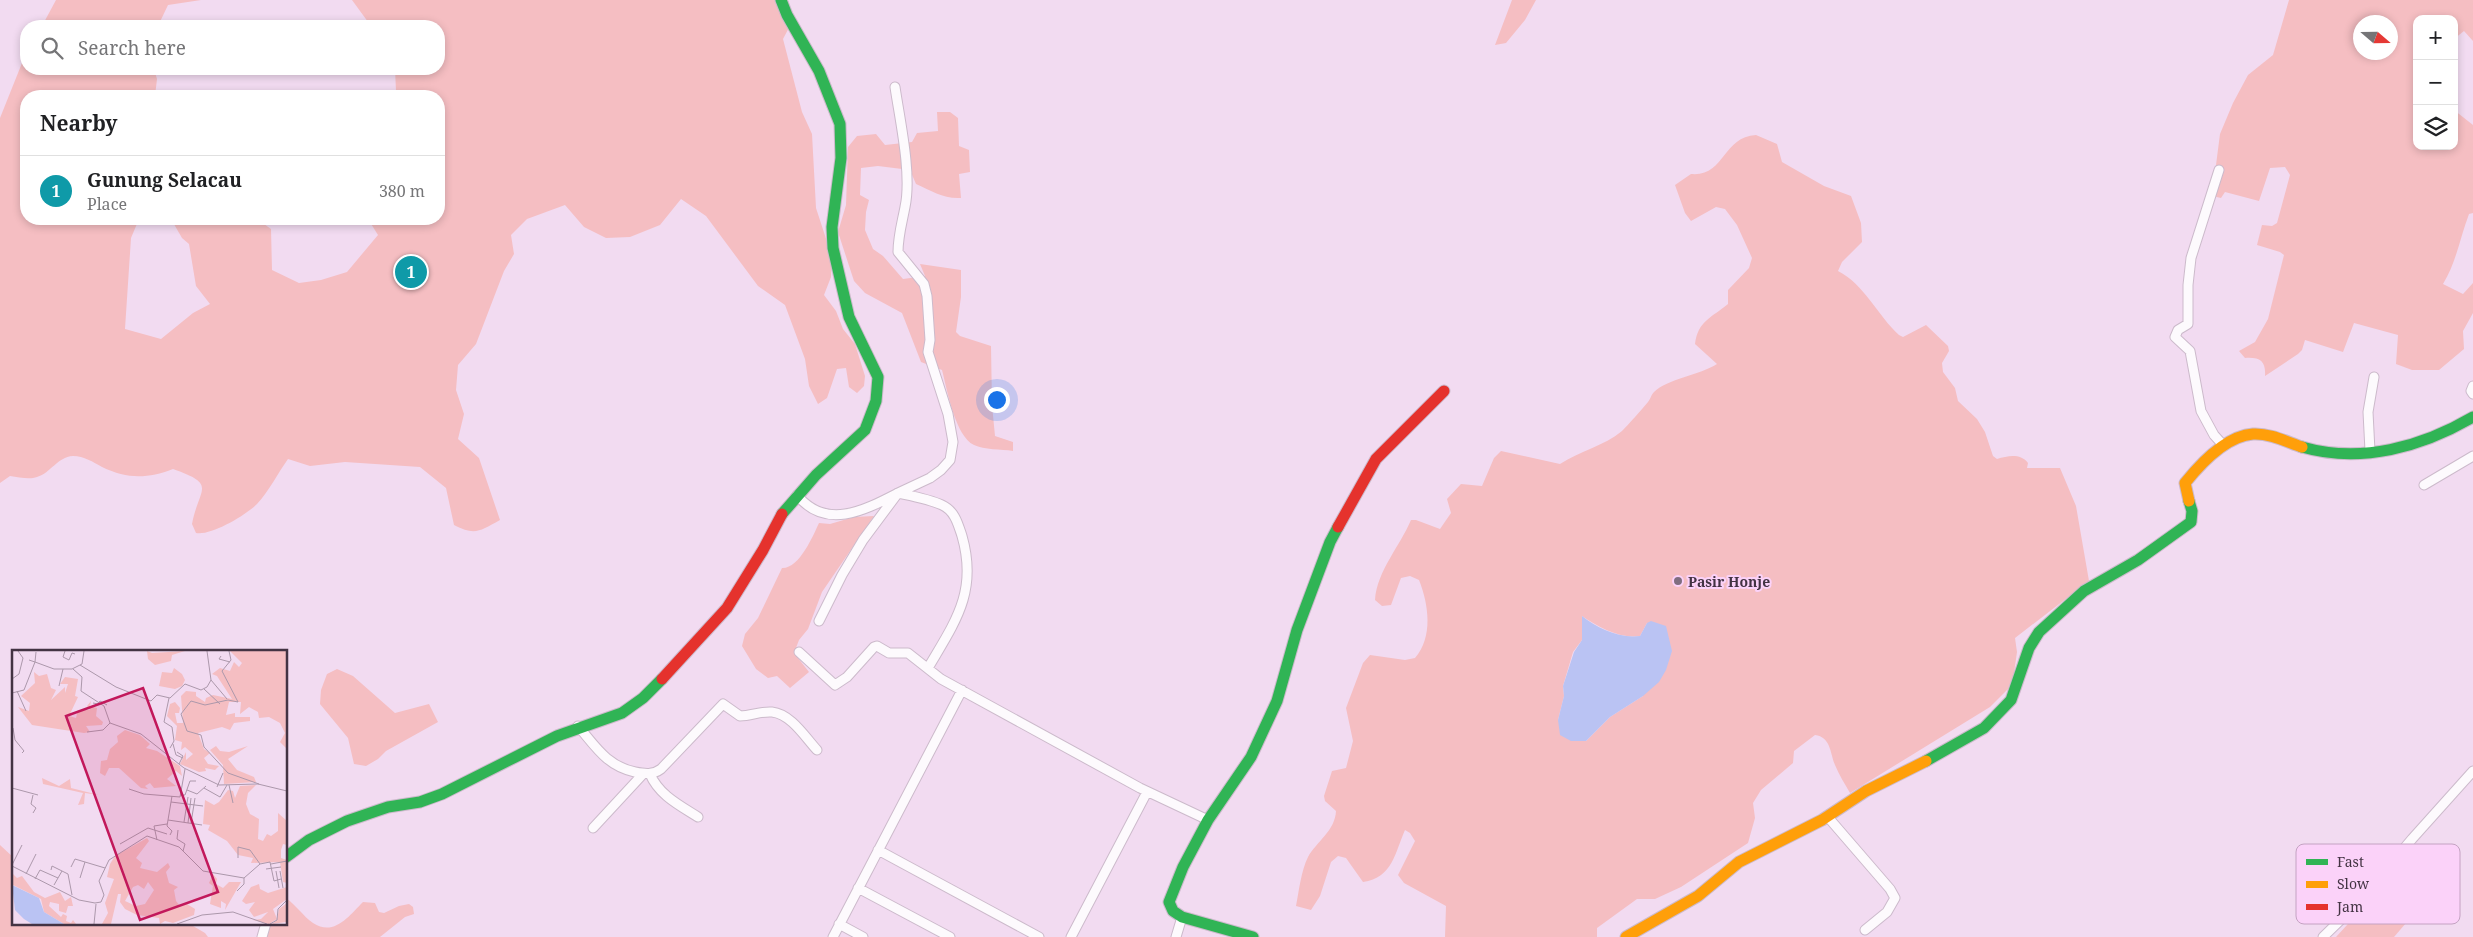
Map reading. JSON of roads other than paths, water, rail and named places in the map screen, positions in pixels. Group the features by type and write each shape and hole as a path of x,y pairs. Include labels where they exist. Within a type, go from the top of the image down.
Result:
{"street":[{"path":"288,855 301,845 333,827 362,815 389,807 423,802 443,794 578,726 622,713 649,692 727,608 763,550 782,512 797,495 865,430 876,401 878,377 849,318 833,248 833,220 841,158 840,124 819,71 787,15 781,0"},
{"path":"797,495 806,506 820,513 840,515 868,509 898,493 921,484 941,470 950,460 953,442 948,414 928,352 930,318 924,284 898,252 898,232 906,207 906,167 895,87"},
{"path":"2219,170 2191,258 2188,285 2188,324 2178,330 2176,337 2190,351 2201,411 2214,435 2223,445"},
{"path":"2370,451 2368,412 2374,377"},
{"path":"2473,386 2471,391 2473,394"},
{"path":"1253,937 1182,917 1173,911 1169,902 1171,895 1182,867 1208,820 1251,757 1277,701 1297,630 1336,530 1376,459 1444,391"},
{"path":"1626,937 1698,896 1739,862 1827,816 1866,791 1907,772 1984,728 2011,700 2028,648 2039,632 2084,591 2138,560 2191,522 2193,508 2185,492 2185,483 2223,445 2240,435 2254,433 2330,453 2396,449 2427,440 2473,417"},
{"path":"2424,485 2473,456"},
{"path":"819,621 842,575 863,540 898,493"},
{"path":"898,493 942,505 956,517 964,543 969,574 966,591 951,630 928,668"},
{"path":"799,652 835,685 847,677 876,646 889,653 908,653 941,679 1147,792 1208,820"},
{"path":"833,937 962,690"},
{"path":"593,828 647,774 661,769 724,704 740,716 772,712 779,714 794,724 817,750"},
{"path":"578,726 617,768 647,774 666,796 698,817"},
{"path":"2408,844 2473,771"},
{"path":"1071,937 1147,792"},
{"path":"1827,816 1894,895 1895,898 1891,907 1865,930"},
{"path":"878,850 1039,937"},
{"path":"858,888 950,937"},
{"path":"1176,937 1182,917"},
{"path":"262,937 266,924"},
{"path":"839,924 863,937"},
{"path":"2323,937 2337,924"}],"water":[{"path":"1582,616 1595,625 1625,636 1640,636 1647,623 1651,621 1666,626 1672,651 1666,670 1659,682 1643,696 1610,717 1586,741 1571,741 1560,735 1558,720 1564,696 1563,686 1574,652 1582,640"}],"place":[{"name":"Gunung Selacau","path":"411,272"},
{"name":"Pasir Honje","path":"1678,581"}]}
